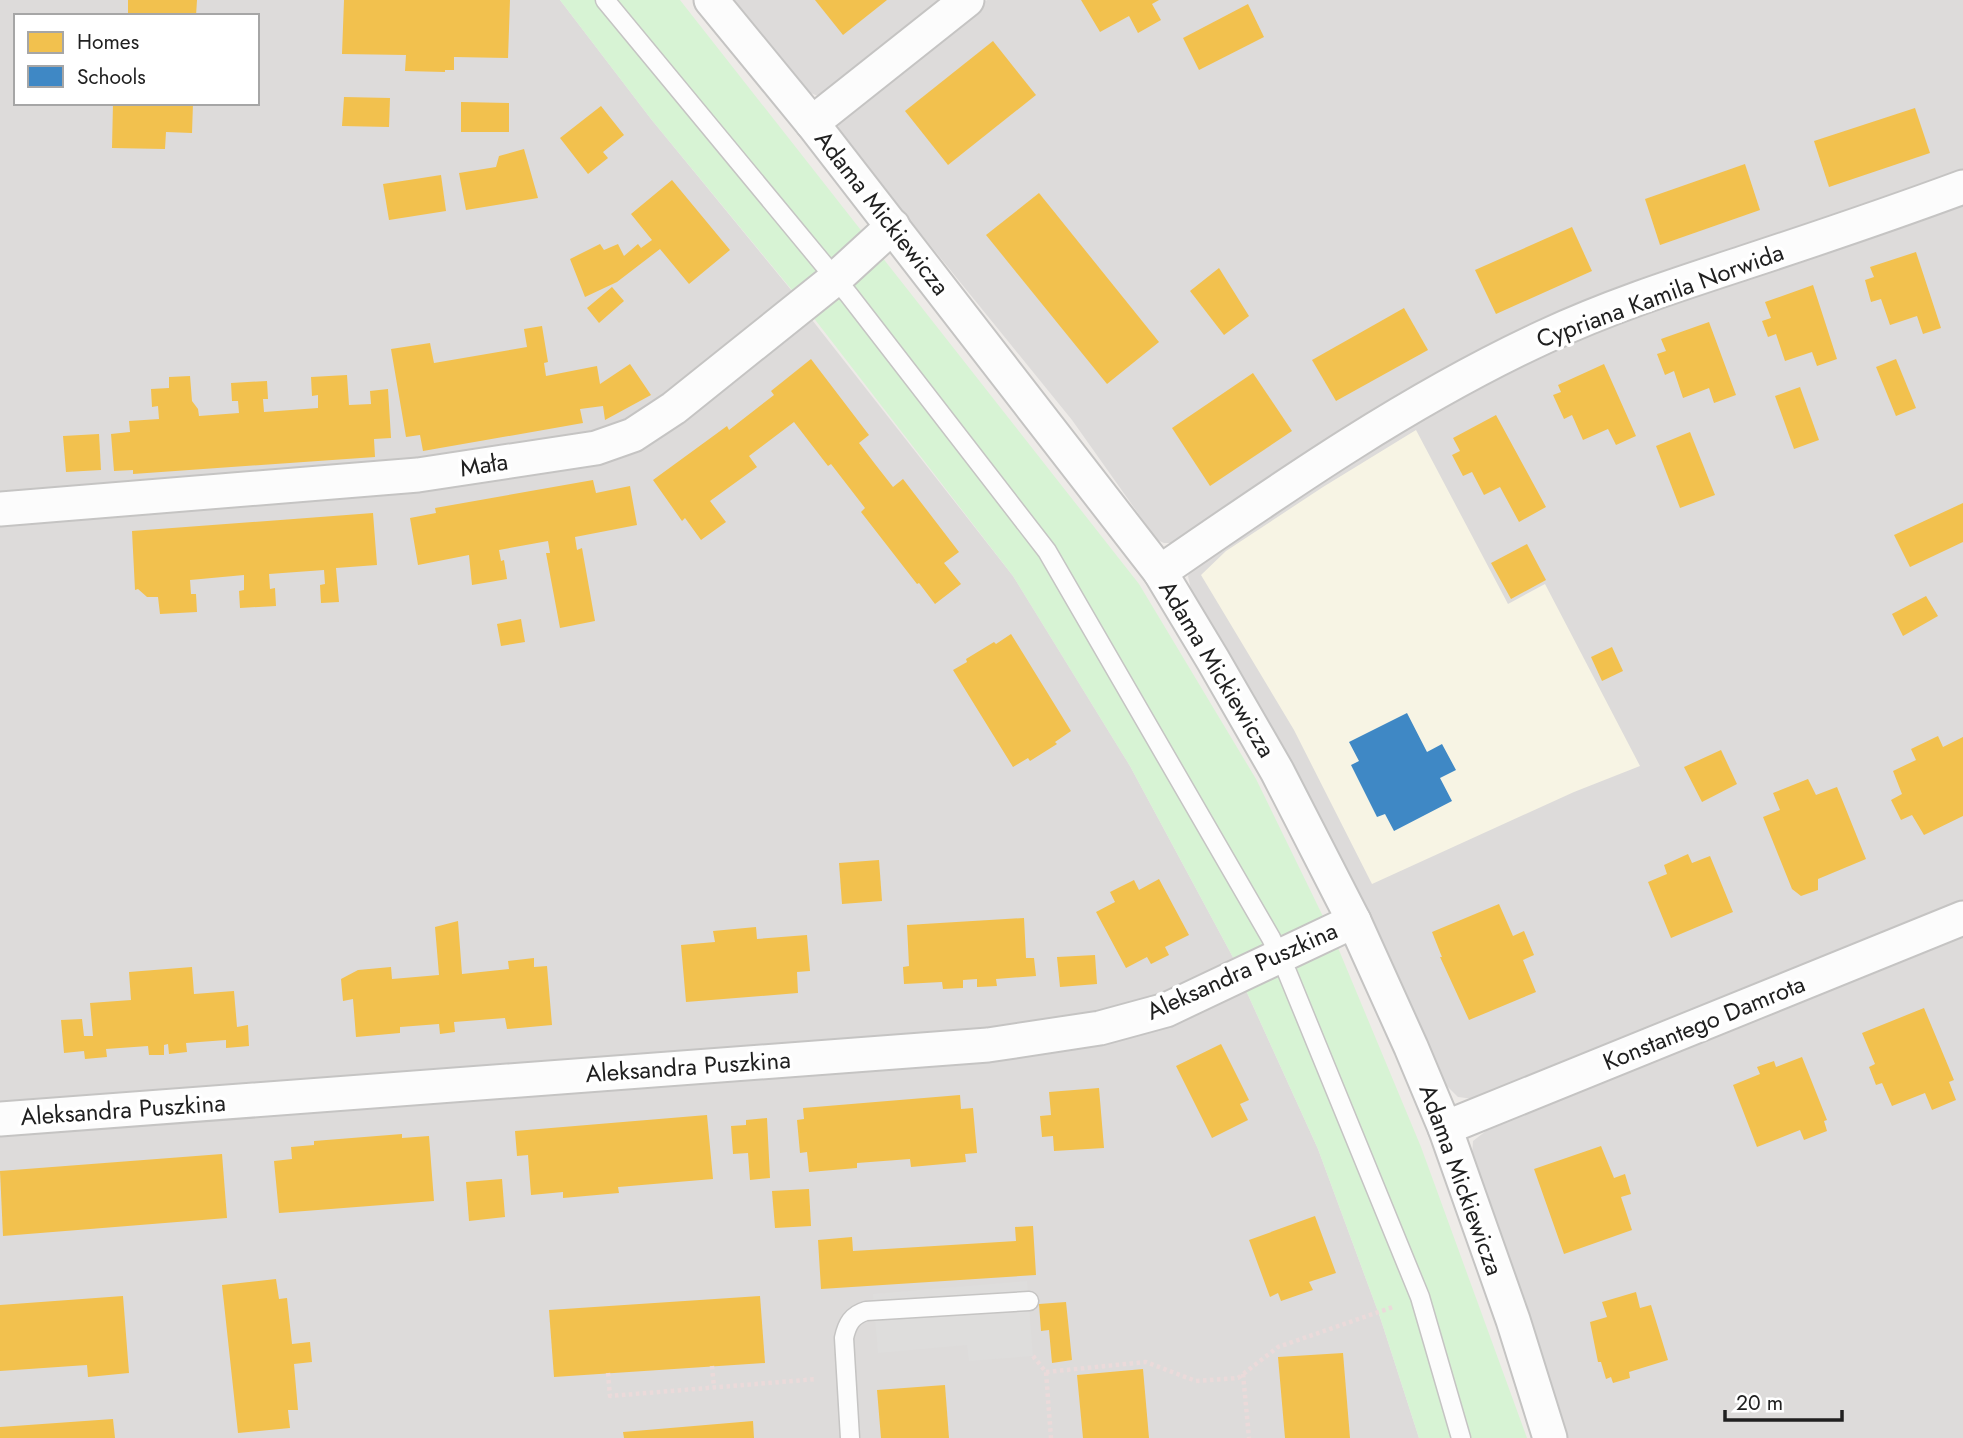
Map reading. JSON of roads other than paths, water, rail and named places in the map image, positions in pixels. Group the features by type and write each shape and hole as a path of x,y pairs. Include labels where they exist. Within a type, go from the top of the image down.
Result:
{"street":[{"name":"Adama Mickiewicza","path":"711,0 893,226 1160,572 1277,772 1354,921 1445,1128 1513,1320 1550,1438"},
{"path":"812,123 967,0"},
{"name":"Cypriana Kamila Norwida","path":"1160,572 1272,495 1386,423 1492,362 1545,336 1632,301 1963,187"},
{"name":"Mała","path":"0,509 418,475 596,448 633,435 674,408 835,279 893,226"},
{"name":"Konstantego Damrota","path":"1445,1128 1963,918"},
{"name":"Aleksandra Puszkina","path":"0,1119 988,1045 1100,1028 1166,1010 1354,921"}],"lane":[{"path":"605,0 835,279 1047,551 1280,957 1420,1297 1461,1438"},
{"path":"849,1438 844,1338 847,1325 857,1314 866,1311 1029,1301"}]}
